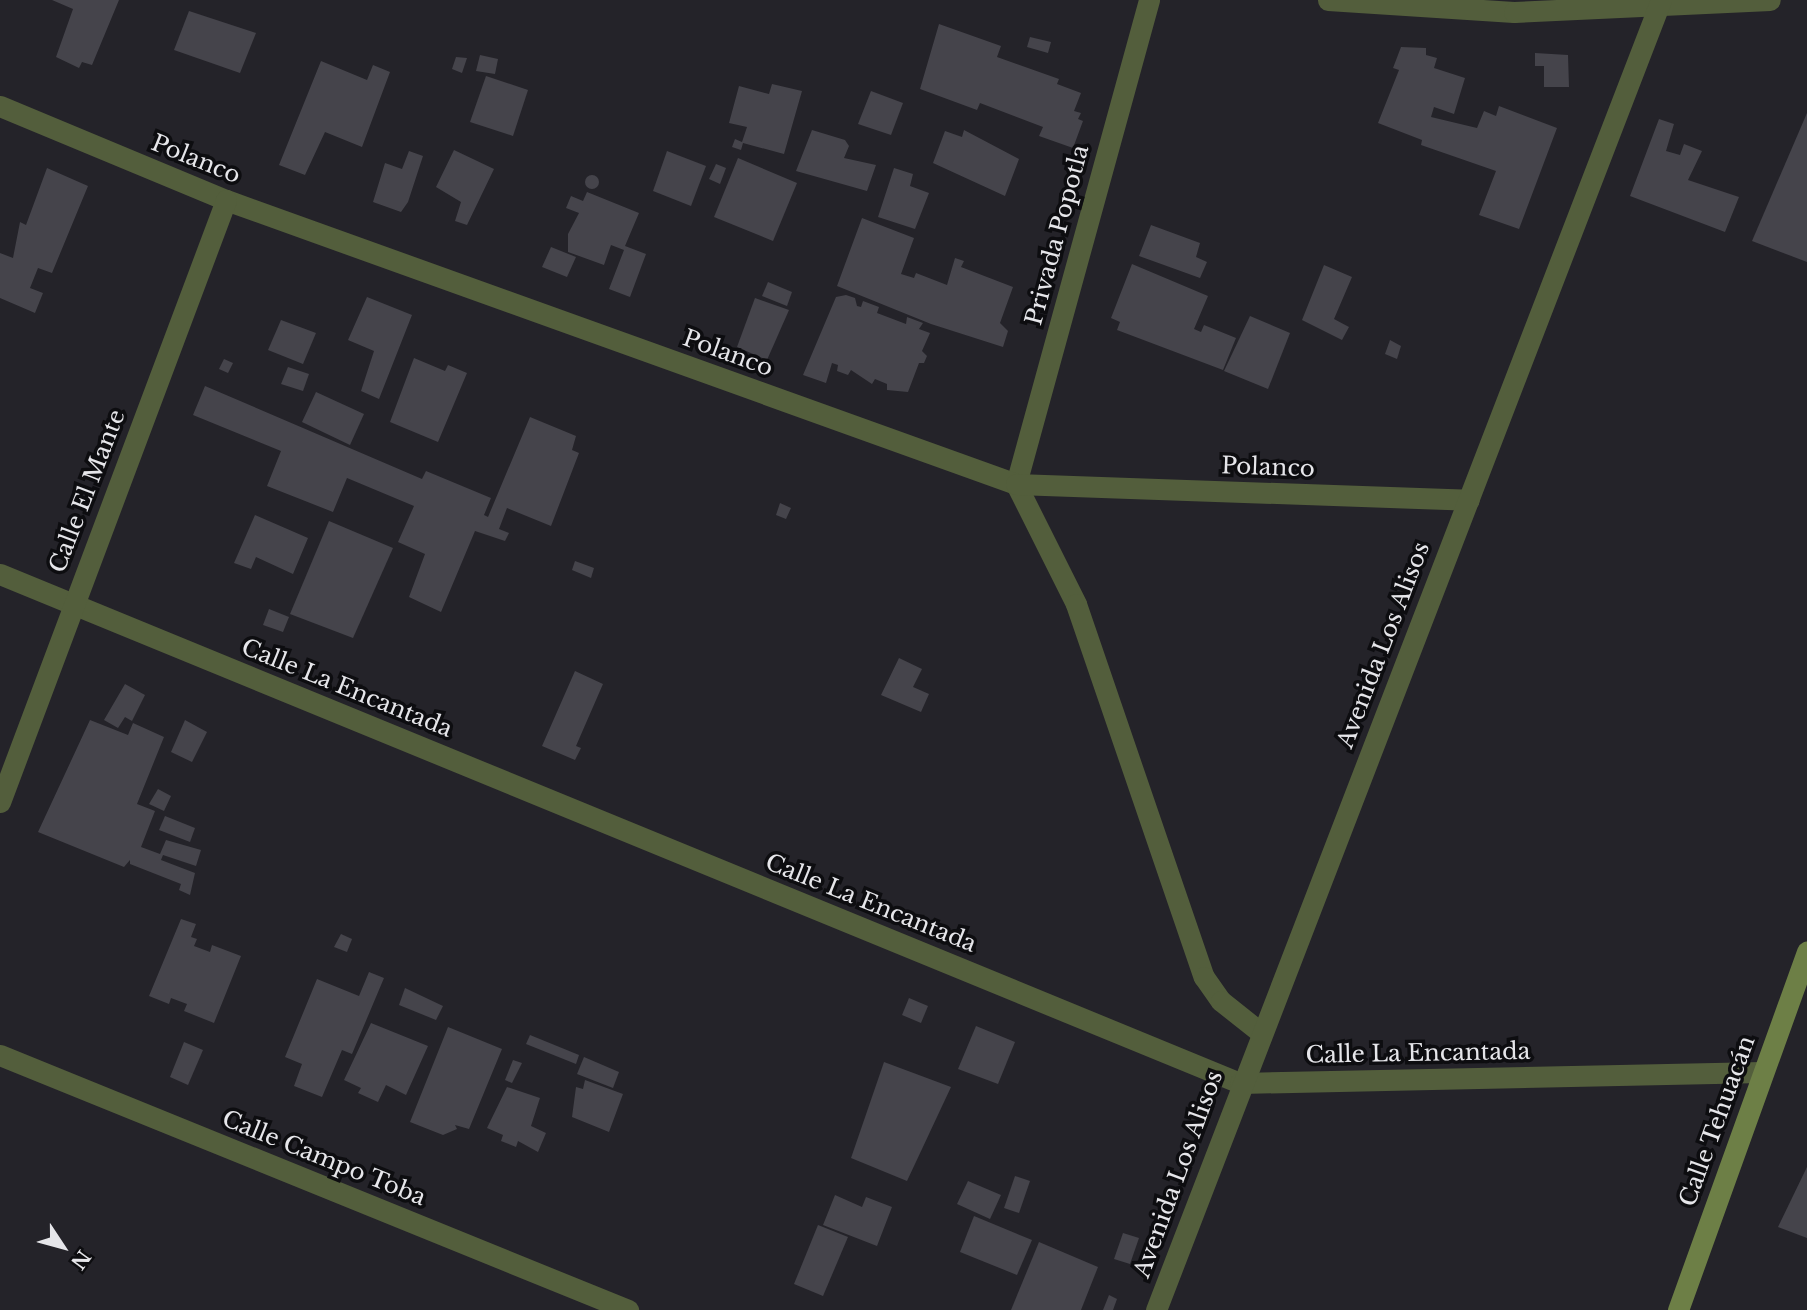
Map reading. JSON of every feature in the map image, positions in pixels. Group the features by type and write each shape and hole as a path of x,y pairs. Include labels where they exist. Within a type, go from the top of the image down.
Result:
{"street":[{"name":"Privada Popotla","path":"1016,484 1149,0"},
{"path":"1328,0 1514,12 1770,0"},
{"name":"Avenida Los Alisos","path":"1156,1310 1240,1083 1660,4"},
{"name":"Polanco","path":"0,106 226,200 1016,484 1469,500"},
{"name":"Calle El Mante","path":"0,802 72,603 226,200"},
{"path":"1016,484 1076,604 1204,978 1221,1001 1260,1032"},
{"name":"Calle La Encantada","path":"0,574 1240,1083 1762,1072"},
{"name":"Calle Tehuacán","path":"1678,1310 1807,951"},
{"name":"Calle Campo Toba","path":"0,1055 628,1310"}],"building":[{"path":"52,0 119,0 92,65 82,62 79,68 56,57 73,9"},
{"path":"189,11 256,33 240,73 174,50"},
{"path":"939,24 1001,46 997,57 1059,79 1057,84 1081,93 1074,111 1081,113 1078,119 1083,121 1073,148 1039,136 1043,127 980,103 977,110 920,89"},
{"path":"1030,37 1051,42 1048,53 1027,47"},
{"path":"1401,47 1426,48 1426,55 1437,58 1434,68 1465,78 1454,114 1434,107 1431,117 1477,128 1484,111 1496,116 1499,106 1557,128 1519,229 1479,215 1496,171 1421,145 1422,140 1378,123 1399,70 1393,68"},
{"path":"1535,53 1568,55 1569,87 1544,87 1544,66 1535,66"},
{"path":"480,55 498,59 495,74 476,71"},
{"path":"456,57 467,58 462,73 452,69"},
{"path":"321,61 367,80 373,65 390,72 362,147 325,132 305,175 279,165"},
{"path":"486,76 528,90 513,136 470,122"},
{"path":"772,84 802,91 784,154 743,143 741,150 732,147 735,139 742,142 747,127 729,123 739,86 769,94"},
{"path":"871,91 903,103 891,135 858,124"},
{"path":"1807,113 1807,262 1752,241"},
{"path":"1659,119 1674,124 1666,151 1680,155 1684,144 1702,151 1688,180 1739,197 1725,232 1630,196"},
{"path":"812,130 845,140 849,146 844,158 876,165 867,191 796,171"},
{"path":"964,130 1019,159 1005,196 933,163 945,131 962,137"},
{"path":"454,150 494,169 467,225 455,221 461,202 436,187"},
{"path":"409,151 423,156 408,202 401,212 373,202 385,163 402,169"},
{"path":"667,151 706,166 691,206 653,191"},
{"path":"738,158 797,183 773,241 714,217"},
{"path":"716,164 726,168 720,184 709,179"},
{"path":"47,168 88,186 52,273 38,268 30,288 43,293 35,313 0,298 0,253 13,258 20,222 26,225"},
{"path":"894,168 913,174 910,186 929,193 915,229 878,217"},
{"path":"589,175 595,175 599,182 595,189 589,189 585,185 585,179"},
{"path":"587,192 639,213 625,246 646,254 630,297 609,289 624,250 611,245 604,265 568,252 568,234 579,213 566,208 571,196 583,201"},
{"path":"862,218 914,238 901,274 914,278 916,273 947,285 955,258 964,261 961,267 1013,287 1000,323 1008,331 1003,347 931,324 837,286"},
{"path":"1151,225 1200,243 1196,257 1207,262 1200,278 1139,256"},
{"path":"551,247 576,257 567,277 542,267"},
{"path":"1132,264 1208,296 1194,329 1201,332 1204,325 1236,338 1223,370 1117,330 1120,322 1111,318"},
{"path":"1324,265 1352,277 1334,319 1349,327 1342,340 1302,320"},
{"path":"768,282 792,292 787,306 762,296"},
{"path":"846,295 855,298 857,306 861,307 863,301 879,307 877,313 906,324 907,317 923,323 919,329 930,333 922,351 927,356 924,363 919,363 908,392 887,390 887,384 875,379 872,384 851,370 848,375 837,371 838,365 832,363 826,383 803,375 836,297"},
{"path":"367,297 412,315 379,399 361,391 374,351 348,340"},
{"path":"755,298 789,310 767,360 737,347"},
{"path":"1250,316 1290,333 1268,389 1224,371"},
{"path":"281,320 316,333 303,364 268,350"},
{"path":"1390,340 1401,346 1397,359 1385,354"},
{"path":"414,358 445,371 448,365 467,373 438,442 390,422"},
{"path":"224,359 233,363 228,373 219,369"},
{"path":"288,367 309,374 303,391 281,384"},
{"path":"205,386 422,479 426,471 491,498 484,515 488,517 530,417 576,436 572,450 579,453 551,526 507,508 499,529 509,533 505,541 475,531 441,612 409,597 425,554 398,542 414,506 347,478 333,512 267,486 281,451 193,415"},
{"path":"316,392 364,414 350,445 302,422"},
{"path":"780,503 791,508 786,519 776,515"},
{"path":"255,515 308,538 293,574 256,557 251,569 234,563"},
{"path":"329,521 393,548 353,638 290,614"},
{"path":"575,561 594,568 591,578 572,570"},
{"path":"269,609 289,617 283,632 263,625"},
{"path":"899,658 922,669 913,687 929,694 921,712 881,695"},
{"path":"575,671 603,684 576,746 581,748 575,760 542,746"},
{"path":"125,684 145,695 132,721 125,717 118,728 104,720"},
{"path":"90,720 128,735 133,723 164,737 137,804 155,811 141,847 160,854 166,840 201,850 196,866 163,855 161,860 195,873 190,895 179,890 181,884 130,864 130,860 124,867 38,832"},
{"path":"185,720 207,732 192,762 171,752"},
{"path":"158,789 171,796 164,811 149,804"},
{"path":"165,816 195,828 190,842 159,830"},
{"path":"181,919 196,924 191,937 197,939 194,946 210,952 212,945 241,956 214,1023 184,1011 187,1004 171,998 169,1004 149,996"},
{"path":"341,934 352,939 347,952 334,947"},
{"path":"369,972 384,978 352,1054 342,1050 322,1097 294,1086 302,1064 285,1057 317,979 359,996"},
{"path":"405,988 443,1006 436,1020 399,1005"},
{"path":"909,998 928,1006 921,1023 902,1015"},
{"path":"371,1023 428,1046 406,1095 386,1085 378,1102 358,1093 361,1088 344,1080"},
{"path":"976,1026 1015,1042 998,1084 958,1069"},
{"path":"448,1027 502,1049 469,1129 455,1125 457,1129 443,1135 410,1122"},
{"path":"530,1035 579,1055 576,1064 526,1044"},
{"path":"184,1042 203,1050 188,1085 170,1077"},
{"path":"584,1057 619,1072 613,1088 577,1074"},
{"path":"513,1060 522,1063 512,1083 505,1080"},
{"path":"884,1062 951,1087 907,1181 851,1158"},
{"path":"585,1080 623,1094 609,1132 572,1117 576,1087 583,1089"},
{"path":"507,1087 540,1098 531,1126 546,1133 538,1152 518,1141 516,1147 501,1141 503,1135 487,1128"},
{"path":"1807,1167 1807,1238 1778,1227"},
{"path":"1015,1176 1030,1181 1019,1213 1004,1208"},
{"path":"968,1181 1001,1195 990,1219 957,1204"},
{"path":"835,1195 862,1207 866,1197 892,1207 877,1246 823,1225"},
{"path":"974,1216 1032,1240 1017,1275 960,1252"},
{"path":"818,1225 848,1237 823,1296 794,1284"},
{"path":"1123,1233 1139,1238 1130,1264 1114,1259"},
{"path":"1039,1242 1098,1267 1081,1310 1011,1310"},
{"path":"1109,1295 1117,1299 1113,1310 1103,1310"}]}
